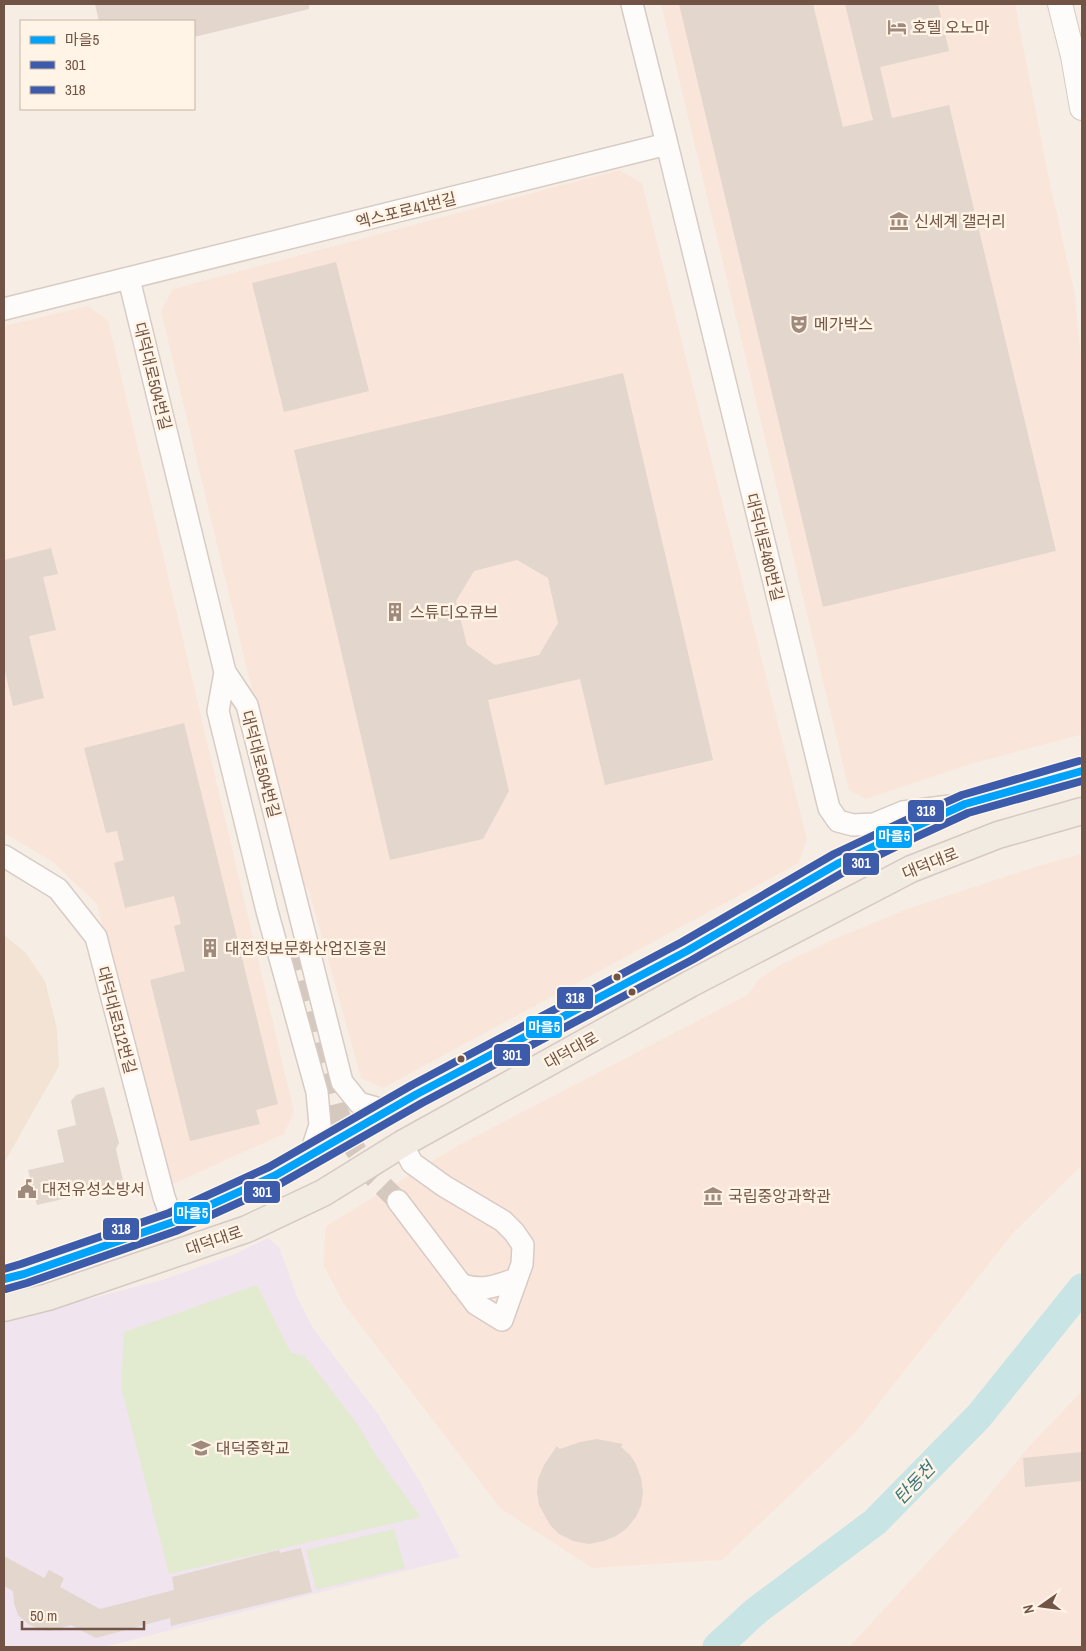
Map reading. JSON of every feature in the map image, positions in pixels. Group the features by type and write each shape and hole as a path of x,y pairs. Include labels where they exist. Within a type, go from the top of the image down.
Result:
{"main road":[{"path":"1060,4 1073,56 1082,108"},
{"name":"대덕대로","path":"4,1280 173,1222 274,1176 387,1112 687,951 840,863 965,804 1082,771"},
{"name":"대덕대로","path":"4,1308 48,1297 247,1229 323,1193 402,1144 690,984 911,869 998,835 1082,811"}],"street":[{"path":"632,4 667,144"},
{"name":"엑스포로41번길","path":"4,309 667,144"},
{"name":"대덕대로480번길","path":"667,144 829,808 838,821 853,825 874,824 903,812 965,804"},
{"name":"대덕대로504번길","path":"128,279 225,672 304,953"},
{"path":"225,672 218,711 317,1092 320,1125 310,1156"},
{"name":"대덕대로512번길","path":"4,856 58,889 96,937 164,1197 173,1222"},
{"path":"284,970 295,979 308,972 304,953"},
{"path":"304,953 342,1082 359,1103 387,1112"},
{"path":"398,1200 476,1304 502,1320 522,1264 523,1245 503,1221 444,1186 412,1163 402,1144"},
{"path":"461,1285 476,1289 491,1288 516,1279"}],"shaded area":[{"path":"661,4 1015,4 1048,174 1075,295 1082,369 1082,733 1080,735 974,763 866,799 849,790"},
{"path":"619,170 642,183 807,839 799,863 383,1088 361,1078 309,891 296,874 161,311 173,289"},
{"path":"88,306 108,320 294,1112 284,1134 173,1184 162,1171 97,904 53,862 4,833 4,326"},
{"name":"국립중앙과학관","path":"1082,854 1082,1165 1014,1232 857,1431 722,1560 592,1568 500,1508 344,1304 323,1265 326,1226 459,1145 747,995 760,978 784,963 834,939 907,909 1044,864"},
{"path":"4,935 25,952 45,981 57,1029 59,1066 4,1163"},
{"name":"대덕중학교","path":"268,1238 279,1247 298,1299 314,1330 378,1414 420,1482 460,1557 104,1647 4,1647 4,1321 162,1280 235,1254"},
{"path":"1082,1391 1082,1647 849,1647 986,1499 1025,1451"}],"green space":[{"path":"257,1285 291,1353 305,1356 358,1425 377,1457 421,1517 169,1574 121,1387 124,1332"},
{"path":"394,1529 405,1568 316,1590 306,1550"}],"pier":[{"path":"1082,1252 1082,1285 1072,1267"}],"building":[{"path":"95,4 309,4 309,9 195,37 195,20 99,20"},
{"path":"679,4 813,4 843,127 873,120 845,4 938,4 949,51 880,67 892,118 949,105 1056,551 823,607"},
{"path":"336,262 369,391 284,412 252,283"},
{"name":"스튜디오큐브","path":"623,373 713,760 605,785 580,679 488,700 509,791 483,839 390,860 294,450","holes":["517,560 548,578 558,623 539,655 495,665 467,645 456,601 474,571"]},
{"path":"51,548 58,574 43,577 56,630 29,636 44,698 13,706 4,667 4,560"},
{"name":"대전정보문화산업진흥원","path":"184,723 278,1104 256,1110 260,1124 190,1141 150,980 185,971 174,926 181,924 174,896 125,908 114,863 124,860 117,831 106,833 84,748"},
{"path":"104,1087 119,1143 116,1149 124,1185 37,1205 28,1170 64,1162 57,1130 76,1125 71,1101 76,1095"},
{"path":"597,1439 623,1444 621,1447 636,1464 641,1478 643,1493 641,1506 636,1517 626,1529 604,1541 589,1544 573,1541 559,1534 550,1525 539,1505 537,1492 538,1479 544,1465 557,1446 560,1449 580,1442"},
{"path":"1082,1452 1082,1481 1025,1487 1023,1458"},
{"path":"301,1548 312,1592 171,1626 170,1618 96,1638 71,1625 50,1631 41,1630 28,1624 18,1615 13,1591 4,1586 4,1556 44,1578 49,1570 64,1578 60,1587 100,1609 174,1590 172,1577 279,1550 280,1553"}],"waterway":[{"name":"탄동천","path":"717,1647 756,1611 875,1522 979,1416 1082,1288"}],"tunnel":[{"path":"296,949 337,1110 355,1149 375,1178 398,1201"}],"transit line":[{"name":"318","path":"4,1269 169,1213 269,1167 412,1085 682,942 834,854 962,795 1079,761"},
{"name":"마을5","path":"4,1279 24,1274 173,1222 274,1176 417,1094 687,951 839,863 965,804 1082,771"},
{"name":"301","path":"6,1289 176,1231 278,1185 422,1103 692,960 844,872 968,813 1082,781"}],"place":[{"name":"호텔 오노마","path":"897,27"},
{"name":"신세계 갤러리","path":"899,221"},
{"name":"메가박스","path":"799,324"},
{"name":"스튜디오큐브","path":"395,612"},
{"name":"대전정보문화산업진흥원","path":"210,948"},
{"name":"대전유성소방서","path":"27,1189"},
{"name":"국립중앙과학관","path":"713,1196"},
{"name":"대덕중학교","path":"201,1448"}]}
